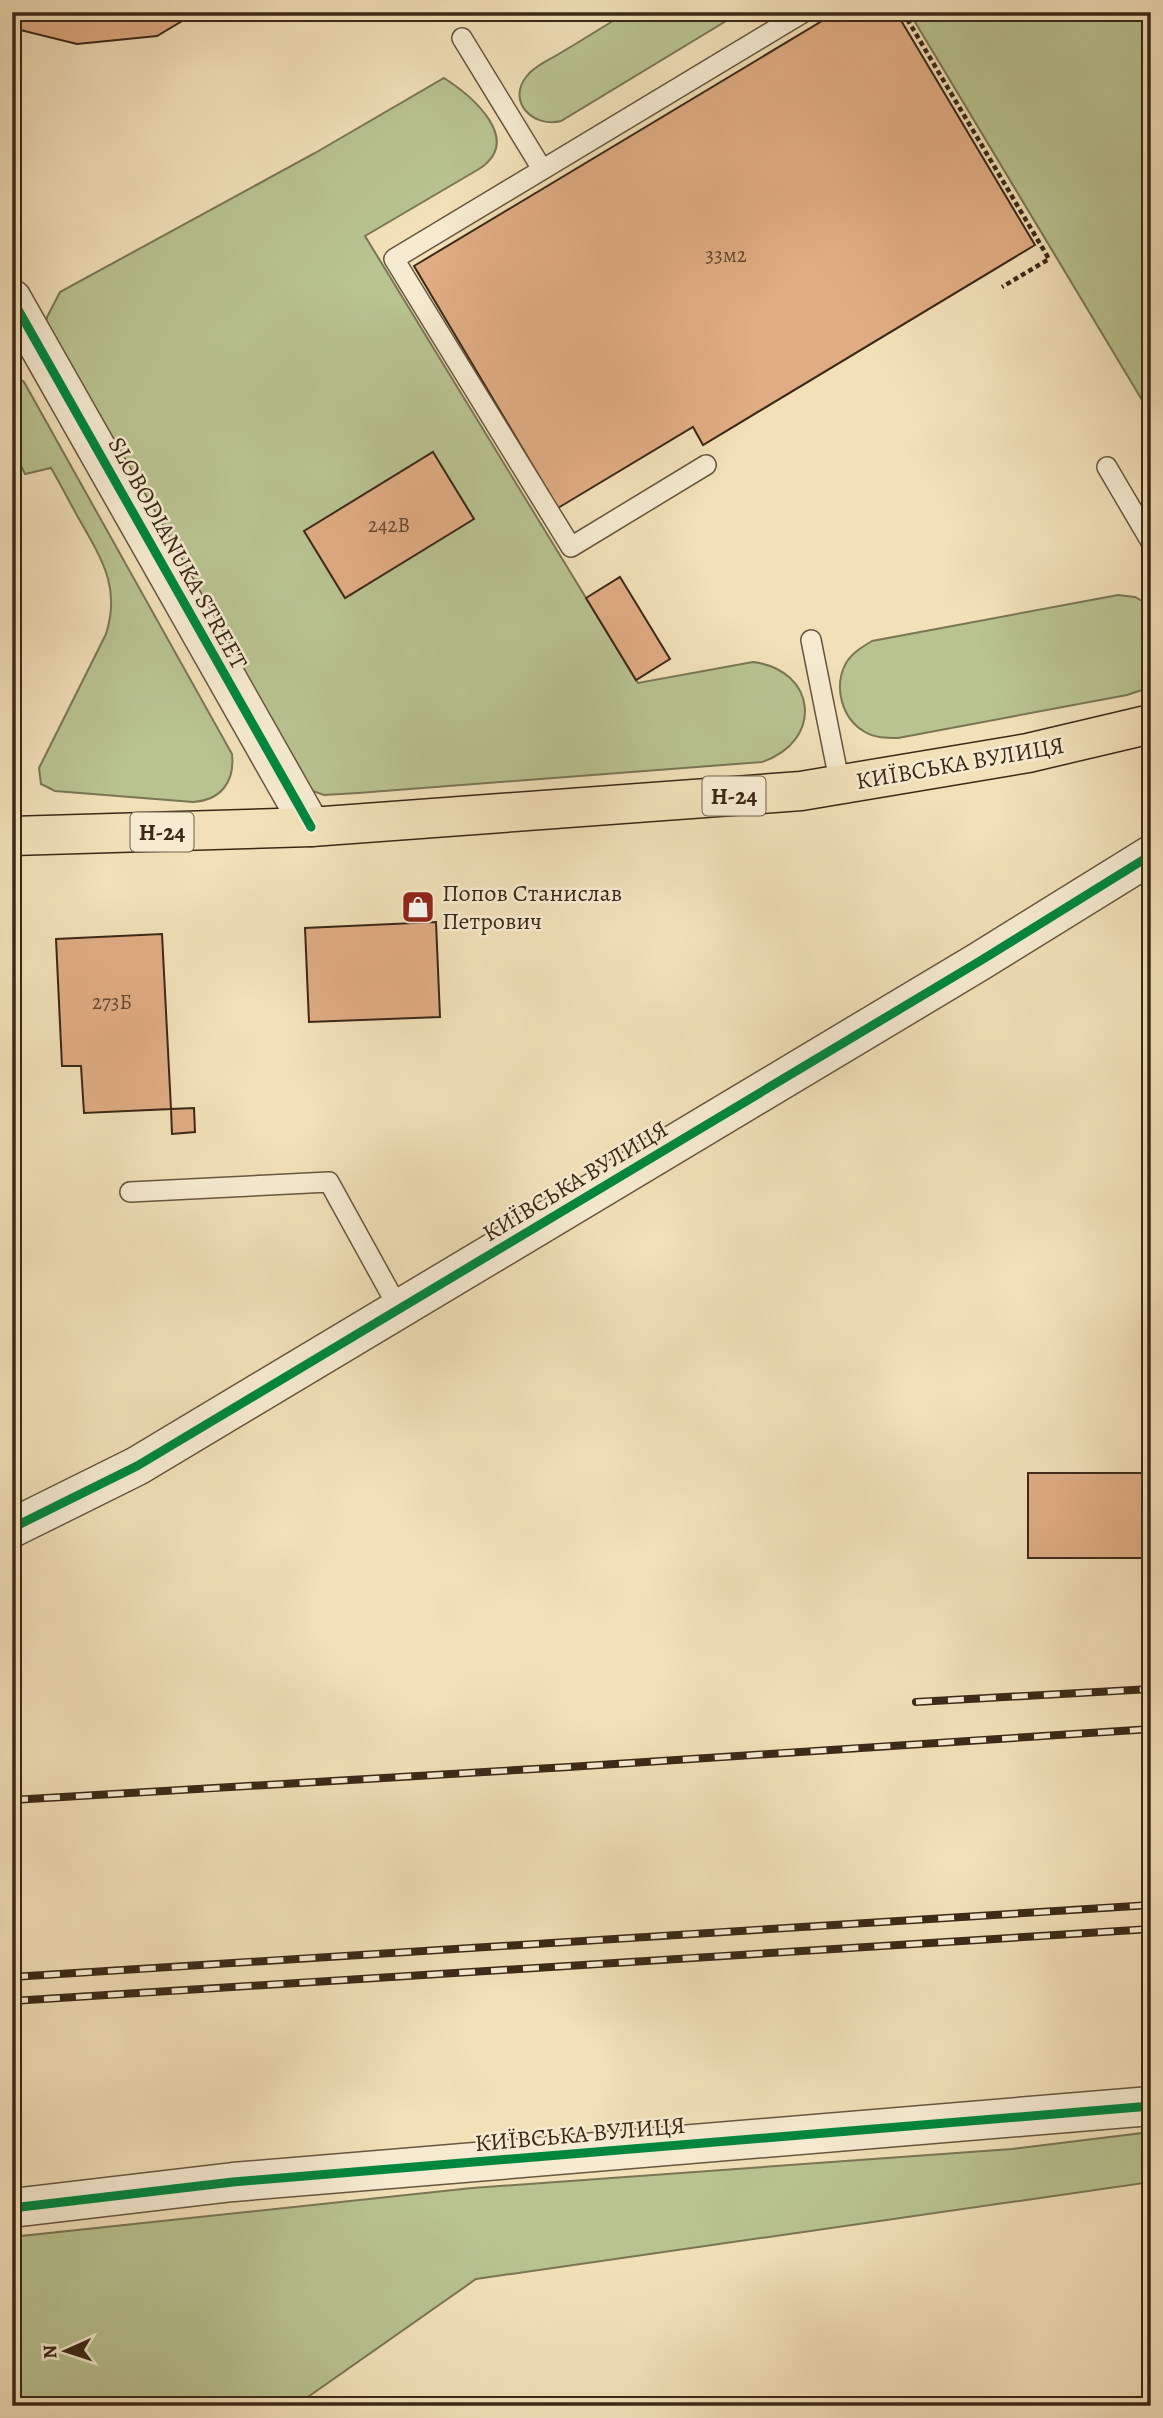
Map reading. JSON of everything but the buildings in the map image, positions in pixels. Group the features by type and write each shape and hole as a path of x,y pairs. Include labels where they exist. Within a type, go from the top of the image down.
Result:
{"main road":[{"name":"КИЇВСЬКА ВУЛИЦЯ","path":"12,836 311,827 801,791 1028,753 1151,724"}],"street":[{"name":"SLOBODIANUKA STREET","path":"12,299 311,827"},
{"name":"КИЇВСЬКА ВУЛИЦЯ","path":"12,1528 137,1466 980,961 1151,855"},
{"name":"КИЇВСЬКА ВУЛИЦЯ","path":"12,2208 233,2182 1151,2106"}],"lane":[{"path":"706,465 571,547 394,259 782,18 804,12"},
{"path":"462,38 542,169"},
{"path":"1107,467 1151,542"},
{"path":"811,640 840,785"},
{"path":"131,1192 329,1182 399,1309"}],"path":[{"path":"903,12 1049,259 1002,287"}],"green space":[{"path":"628,12 736,12 731,18 561,121 541,121 526,111 521,104 520,95 521,86 529,73"},
{"path":"909,12 1151,12 1151,415"},
{"path":"444,78 468,96 489,119 495,132 496,145 492,158 479,169 365,236 638,683 753,662 774,668 790,678 800,692 805,707 803,723 796,739 782,752 762,762 358,793 324,795 310,790 45,331 47,317 60,292 315,153"},
{"path":"12,373 24,382 232,754 228,781 224,788 211,798 193,802 55,791 41,784 39,768 106,634 111,604 108,577 103,565 51,468 25,474 12,447"},
{"path":"1118,595 1135,597 1151,606 1151,684 1142,690 898,738 869,734 857,726 845,711 840,692 842,672 851,656 872,641"},
{"path":"1151,2132 1151,2182 476,2279 295,2406 12,2406 12,2237 472,2188 1012,2149"}],"railway":[{"path":"916,1702 1151,1689"},
{"path":"12,1800 1151,1729"},
{"path":"12,1977 1151,1905"},
{"path":"12,2001 1151,1929"}],"cycle path":[{"path":"12,299 311,827"},
{"path":"12,1528 137,1466 980,961 1151,855"},
{"path":"12,2208 233,2182 1151,2106"}],"place":[{"name":"Попов Станислав Петрович","path":"418,907"}]}
